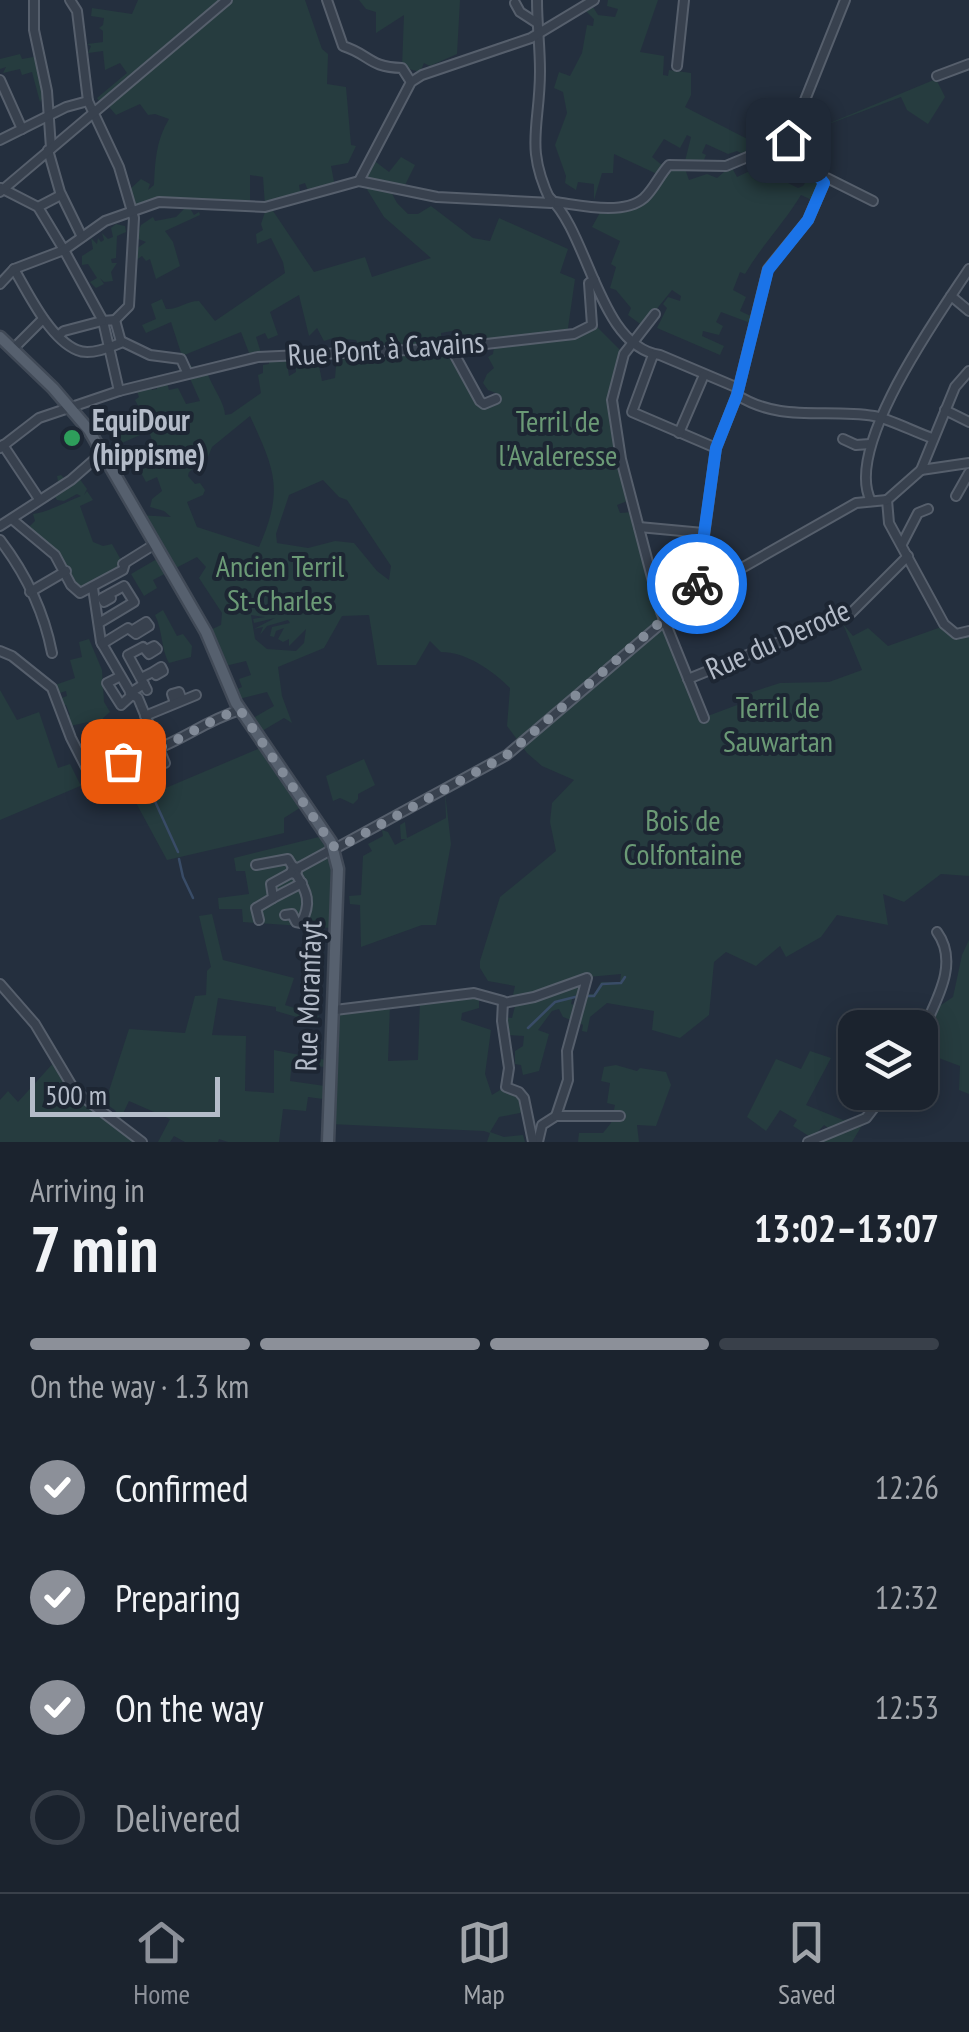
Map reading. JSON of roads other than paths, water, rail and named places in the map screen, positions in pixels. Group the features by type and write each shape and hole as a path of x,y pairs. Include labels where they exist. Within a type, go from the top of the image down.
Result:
{"main road":[{"path":"0,337 71,407 103,452 206,632 240,710 334,849"},
{"name":"Rue Moranfayt","path":"328,1142 338,869 334,849"}],"street":[{"path":"34,0 34,30 50,149 61,195 82,237"},
{"path":"59,335 64,330 115,320 130,306 136,228 118,167 91,106 77,12 70,0"},
{"path":"119,391 102,321 64,250 38,207 1,190 50,149 91,106 227,0"},
{"path":"326,0 344,46 381,68 422,75"},
{"path":"538,0 540,64 534,149 542,182 579,240 612,318 654,355 660,354 738,391 753,405 782,414 879,418 932,438"},
{"path":"360,181 411,82 537,34 594,0"},
{"path":"677,66 684,0"},
{"path":"845,0 786,150 790,158 823,180 839,182 873,201"},
{"path":"516,3 516,8 537,23"},
{"path":"938,76 969,64"},
{"path":"406,70 411,82"},
{"path":"0,80 22,129"},
{"path":"0,140 48,116 91,106"},
{"path":"0,284 14,268 64,250 105,221 162,202 265,207 360,181 427,194 613,207 631,205 647,196 670,165 726,166 788,140"},
{"path":"696,594 716,448 738,391 768,270 808,220 823,180"},
{"path":"38,207 61,195"},
{"path":"14,268 43,319 80,352 121,342 201,370"},
{"path":"871,501 863,482 879,418 969,269"},
{"name":"Rue Pont à Cavains","path":"2,447 36,419 119,391 262,356 452,348 572,334 592,325 590,284 594,280"},
{"path":"951,296 969,311"},
{"path":"654,314 624,354 612,400 622,459 663,620 704,718"},
{"path":"14,348 43,319"},
{"path":"115,320 121,342"},
{"path":"452,348 480,401 484,404 496,399"},
{"path":"654,355 632,409 716,448"},
{"path":"182,361 188,372"},
{"path":"679,433 704,375"},
{"path":"273,898 270,884 507,755 696,594 856,503 887,500 921,470 945,410 967,375"},
{"path":"945,410 969,422"},
{"path":"843,439 859,446 870,444"},
{"path":"2,447 39,499"},
{"path":"0,526 68,482 103,452"},
{"path":"921,470 969,463"},
{"path":"956,496 969,473"},
{"path":"887,500 889,522 947,628 956,634 969,631"},
{"path":"902,544 910,530 907,519 923,511"},
{"path":"13,520 55,556 76,592 115,575 125,563 155,544"},
{"path":"638,527 703,533"},
{"path":"0,540 22,570 46,622 52,653"},
{"name":"Rue du Derode","path":"688,679 851,613 908,556"},
{"path":"30,592 66,572"},
{"path":"90,589 103,642 132,698 117,706 106,684 116,678"},
{"path":"99,619 130,605 120,589"},
{"path":"103,642 128,628 134,630"},
{"path":"143,682 128,655 142,647 146,650"},
{"path":"0,651 52,688 70,738 92,778"},
{"path":"128,689 153,672"},
{"path":"128,689 138,698 165,762"},
{"path":"145,716 196,695"},
{"path":"159,748 192,734 199,725 240,710"},
{"path":"124,744 152,732"},
{"path":"256,865 288,858 309,896 303,921 298,923 292,914 285,916"},
{"path":"259,920 256,908 302,883"},
{"path":"931,1010 945,978 946,950 937,932"},
{"path":"335,1010 474,992 504,1002 534,997 586,978 567,1048 569,1077 556,1116"},
{"path":"0,984 35,1024 75,1090 142,1142"},
{"path":"504,1002 502,1021 509,1068 506,1087 520,1092 524,1098 536,1142"},
{"path":"808,1142 866,1118 872,1110"},
{"path":"536,1142 542,1125 556,1116 620,1116"}],"waterway":[{"path":"119,725 125,741"},
{"path":"153,797 178,852"},
{"path":"179,859 193,898"},
{"path":"585,996 594,996 602,984 621,983 625,977"},
{"path":"528,1028 555,1002 579,996"}],"place":[{"name":"EquiDour (hippisme)","path":"72,438"}],"park label":[{"name":"Terril de l'Avaleresse","path":"558,439"},
{"name":"Ancien Terril St-Charles","path":"280,584"},
{"name":"Terril de Sauwartan","path":"778,725"},
{"name":"Bois de Colfontaine","path":"683,838"}]}
